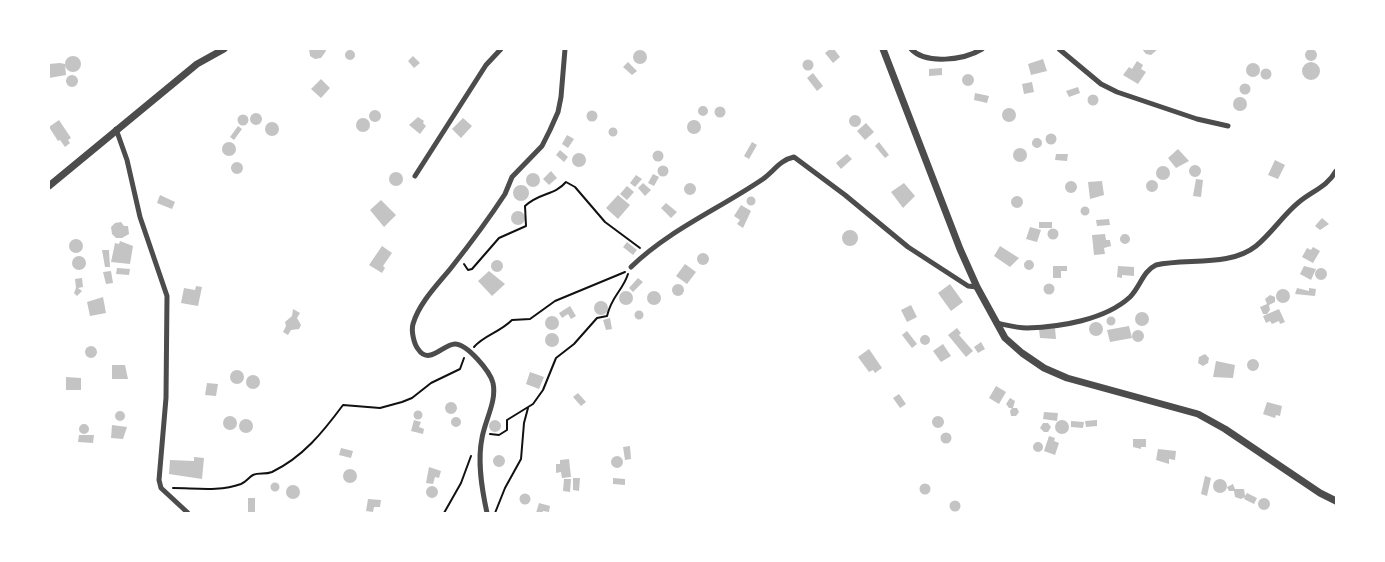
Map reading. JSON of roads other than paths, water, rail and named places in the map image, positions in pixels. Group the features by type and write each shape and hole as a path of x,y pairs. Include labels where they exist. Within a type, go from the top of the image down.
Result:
{"street":[{"path":"49,186 197,64 224,49"},
{"path":"415,176 486,65 501,49"},
{"path":"487,513 481,479 481,439 492,401 493,382 484,366 464,347 451,344 435,354 423,354 418,350 412,326 416,315 505,194 512,177 542,146 559,105 565,49"},
{"path":"883,49 960,249 996,323 1011,343 1044,368 1067,378 1198,414 1225,429 1320,493 1336,501"},
{"path":"911,49 920,56 929,58 965,56 982,49"},
{"path":"1059,49 1101,84 1117,92 1228,126"},
{"path":"116,129 127,160 140,217 167,296 166,398 165,427 160,454 161,488 188,513"},
{"path":"631,267 656,244 765,177 783,161 794,157 845,195 908,248 968,286 977,287"},
{"path":"996,323 1026,328 1082,320 1119,306 1132,295 1149,268 1156,264 1223,258 1248,251 1256,246 1284,215 1304,197 1321,188 1336,171"}]}
